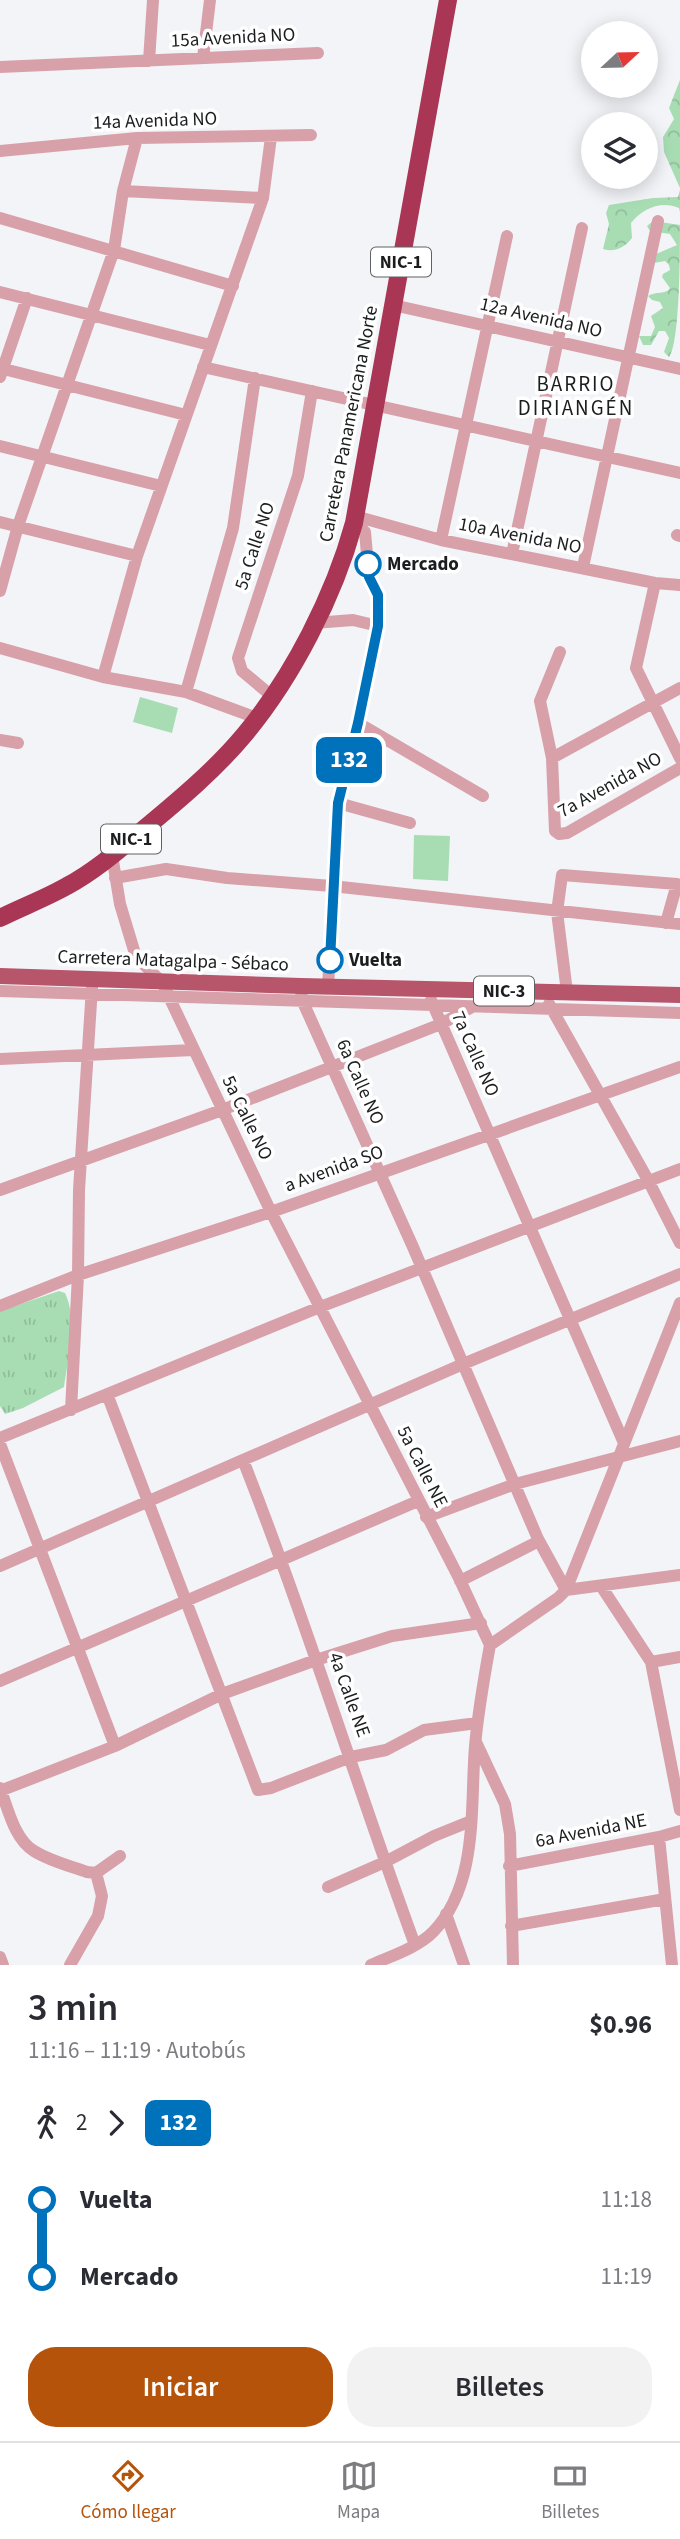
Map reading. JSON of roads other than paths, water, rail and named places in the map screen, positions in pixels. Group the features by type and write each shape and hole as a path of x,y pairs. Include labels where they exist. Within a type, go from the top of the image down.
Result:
{"highway":[{"name":"Carretera Panamericana Norte","path":"0,918 68,886 112,855 183,796 244,736 272,697 314,623 345,558 355,519 448,0"}],"main road":[{"name":"Carretera Matagalpa - Sébaco","path":"0,976 92,987 302,993 328,987 431,997 542,992 680,995"}],"street":[{"path":"149,61 153,0"},
{"path":"203,58 210,0"},
{"name":"15a Avenida NO","path":"0,67 318,53"},
{"name":"14a Avenida NO","path":"0,151 137,138 311,135"},
{"path":"103,677 137,556 263,198 271,137"},
{"path":"0,591 18,526 114,250 123,191 137,138"},
{"path":"123,191 263,198"},
{"path":"0,218 233,286"},
{"path":"583,567 658,221"},
{"path":"512,554 582,228"},
{"path":"441,540 507,236"},
{"path":"0,292 210,345"},
{"path":"27,298 1,371 186,415"},
{"name":"12a Avenida NO","path":"393,305 680,369"},
{"path":"202,367 680,473"},
{"path":"186,692 233,528 255,378"},
{"name":"5a Calle NO","path":"272,697 242,671 238,658 294,488 312,391"},
{"path":"0,446 161,486"},
{"path":"328,987 338,803 378,626 378,595 369,577 365,531 355,519"},
{"name":"10a Avenida NO","path":"355,519 441,540 655,583 680,585"},
{"path":"0,522 137,556"},
{"path":"655,583 636,668 680,758"},
{"path":"314,623 353,620 378,626"},
{"path":"0,648 103,677 186,692 257,718"},
{"path":"560,652 540,701 552,758 680,688"},
{"path":"358,723 483,796"},
{"path":"0,740 19,743"},
{"name":"7a Avenida NO","path":"552,758 554,825 559,834 567,833 608,811 680,768"},
{"path":"338,803 410,823"},
{"path":"112,855 127,930 136,957 165,989"},
{"path":"115,878 166,869 227,878 332,886 680,924"},
{"path":"567,992 557,912 562,874 677,884 666,923"},
{"path":"0,991 92,987 81,1160 71,1410"},
{"name":"5a Calle NO","path":"165,989 271,1212 320,1307"},
{"path":"542,992 648,1180 680,1243"},
{"path":"302,993 431,997 473,1006 680,1013"},
{"name":"6a Calle NO","path":"302,993 331,1066 422,1268 539,1541 566,1590"},
{"name":"7a Calle NO","path":"431,997 624,1443"},
{"path":"0,1190 222,1110 441,1024 473,1006"},
{"path":"0,1059 193,1050"},
{"name":"a Avenida SO","path":"0,1306 78,1275 271,1212 680,1067"},
{"path":"0,1438 320,1307 680,1168"},
{"path":"0,1566 463,1364 680,1275"},
{"path":"371,1965 415,1945 432,1932 446,1914 468,1856 477,1723 490,1645 566,1590 680,1303"},
{"name":"5a Calle NE","path":"320,1307 490,1645"},
{"path":"107,1394 258,1790 271,1788 351,1757 386,1750 424,1730 477,1723"},
{"path":"426,1517 515,1484 680,1441"},
{"path":"0,1444 115,1746"},
{"name":"4a Calle NE","path":"243,1460 281,1559 351,1757 371,1825 415,1945"},
{"path":"0,1681 418,1501"},
{"path":"460,1581 539,1541"},
{"path":"566,1590 680,1575"},
{"path":"601,1586 651,1662 680,1810"},
{"path":"120,1856 96,1873 33,1851 23,1842 16,1830 0,1790 115,1746 222,1694 316,1660 392,1636 481,1623"},
{"path":"651,1662 680,1657"},
{"path":"476,1741 505,1804 510,1834 513,1965"},
{"path":"328,1887 471,1821"},
{"name":"6a Avenida NE","path":"509,1866 659,1838 680,1831"},
{"path":"659,1838 672,1965"},
{"path":"70,1965 98,1916 102,1896 96,1873"},
{"path":"511,1926 665,1899"},
{"path":"446,1914 464,1965"},
{"path":"0,1957 3,1965"}],"place":[{"name":"Mercado","path":"368,564"},
{"name":"Vuelta","path":"330,960"}],"district":[{"name":"BARRIO DIRIANGÉN","path":"576,396"}]}
